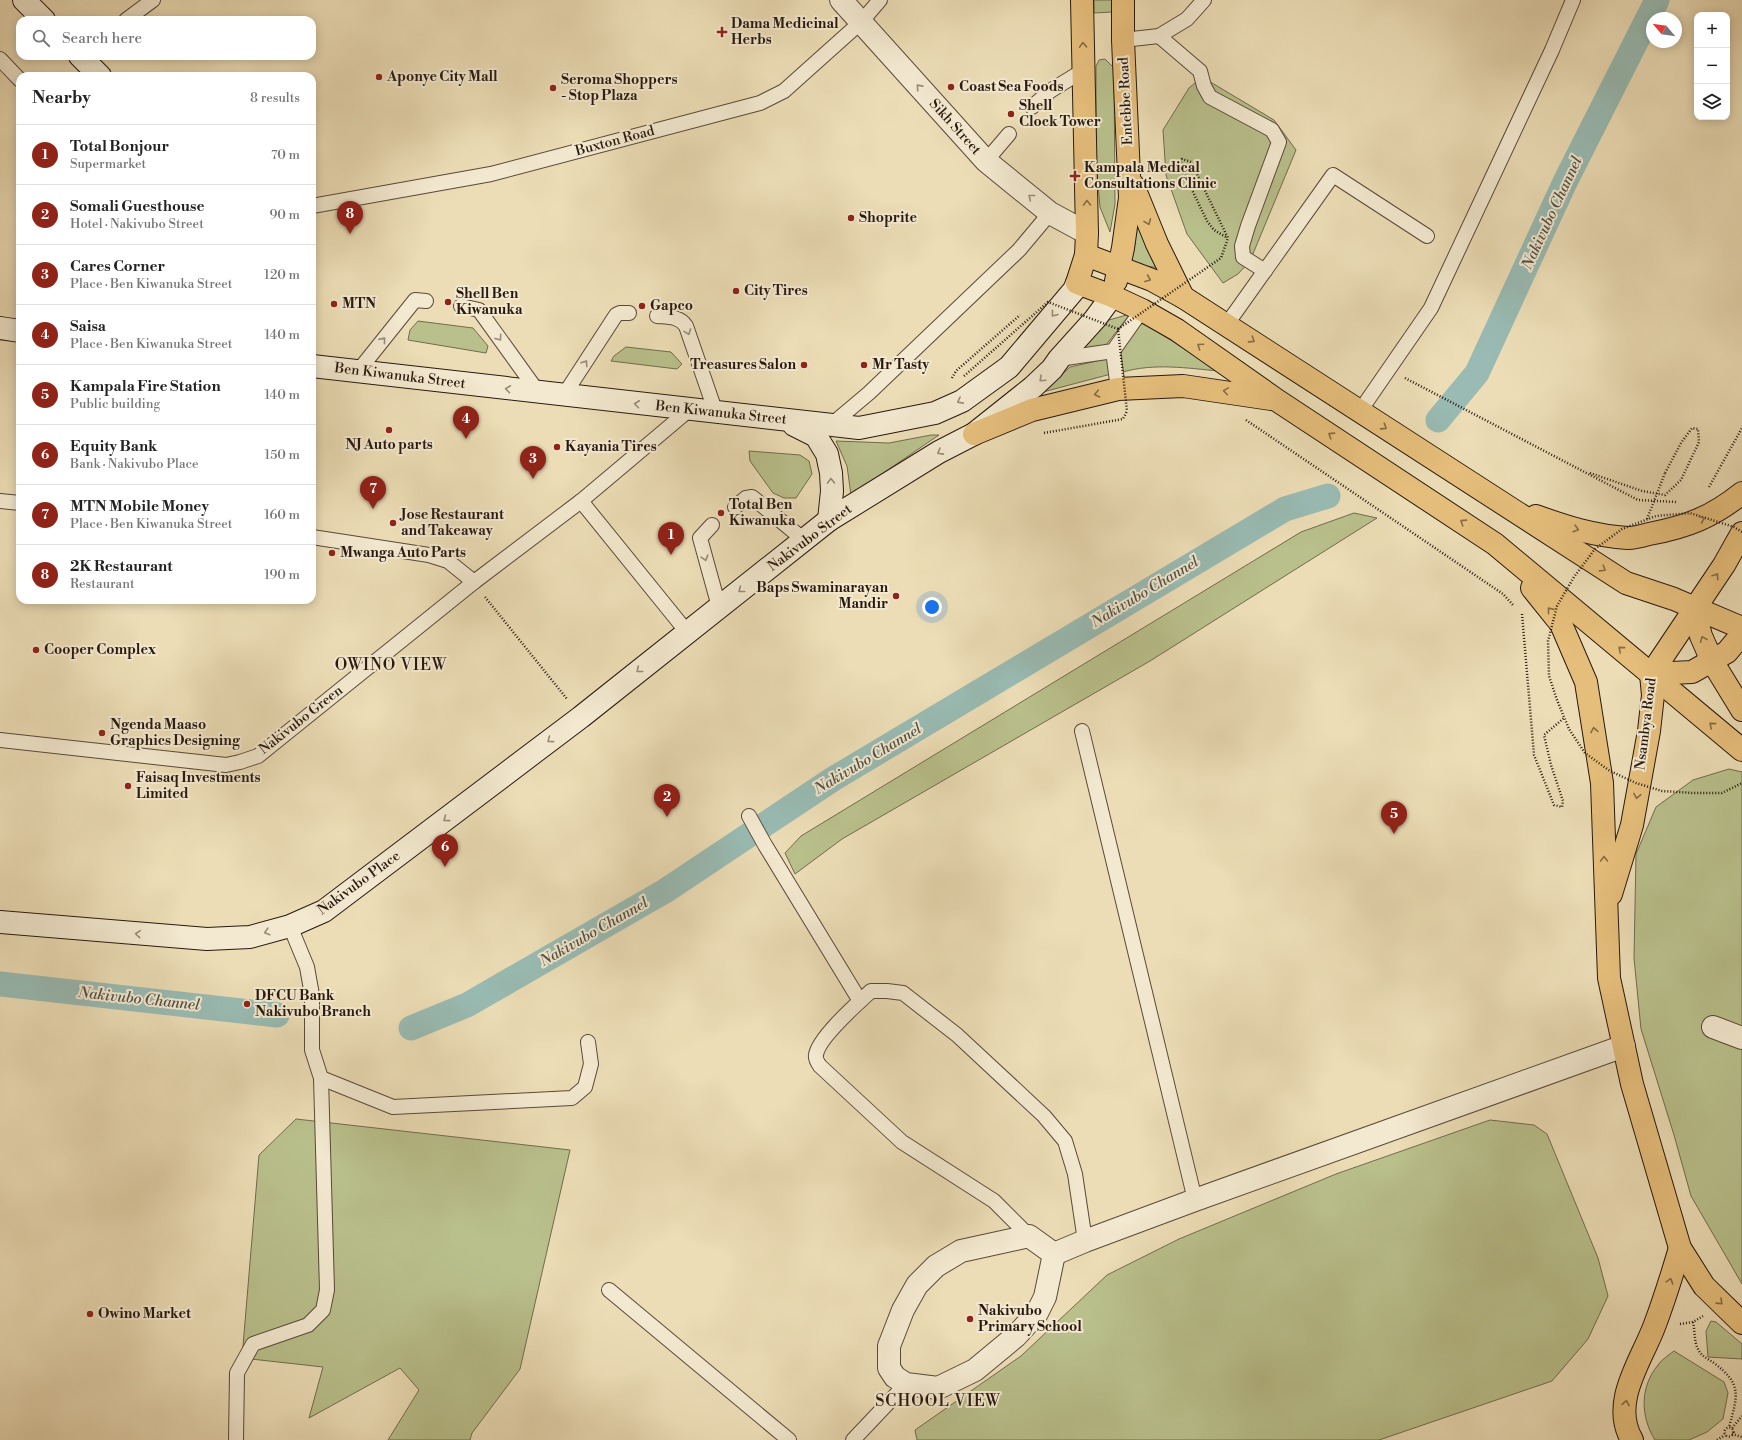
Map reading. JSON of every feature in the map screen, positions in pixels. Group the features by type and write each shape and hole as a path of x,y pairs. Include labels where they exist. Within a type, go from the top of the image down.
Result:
{"main road":[{"path":"24,0 40,16"},
{"name":"Sikh Street","path":"841,0 986,161 1087,244"},
{"path":"1082,0 1087,244 1077,283 1112,296 1142,310 1178,330 1278,401 1495,544 1742,750"},
{"name":"Entebbe Road","path":"1112,296 1120,267 1130,198 1123,40 1123,0"},
{"path":"86,60 96,72"},
{"path":"1129,172 1136,194 1157,244 1183,297"},
{"path":"1087,244 1120,267 1152,280 1227,324 1499,502 1626,583 1674,599 1694,609 1742,628"},
{"name":"Ben Kiwanuka Street","path":"316,366 358,370 716,413 860,428 935,413 962,401 1009,368 1074,290 1077,283"},
{"name":"Nakivubo Street","path":"581,716 829,520 939,452 974,434 1033,387 1052,369 1059,359 1095,319 1112,296"},
{"path":"0,328 16,330"},
{"path":"974,434 1032,410 1118,389 1183,386 1278,401"},
{"path":"785,420 816,436 827,454 832,485 829,520"},
{"path":"1499,502 1561,525 1592,534 1629,538 1664,532 1703,519 1728,504 1742,493"},
{"name":"Nsambya Road","path":"1605,912 1632,825 1649,731 1652,696 1651,674 1724,564 1742,533"},
{"path":"1495,544 1561,624 1586,682 1602,782 1605,912 1609,978 1632,1084 1680,1248 1704,1286 1742,1323"},
{"path":"1694,609 1701,636 1712,661 1742,710"},
{"path":"1651,674 1692,672 1727,652 1742,634"},
{"name":"Nakivubo Place","path":"0,922 207,939 250,937 290,926 324,911 581,716"},
{"path":"1713,1027 1742,1038"},
{"path":"1054,1254 1194,1200 1624,1046"},
{"path":"1029,1236 1054,1254 1045,1297 1037,1313 1016,1336 975,1370 938,1388 906,1384 896,1377 889,1368 889,1346 903,1310 917,1285 936,1266 961,1251 1029,1236"},
{"path":"1632,1440 1626,1430 1624,1407 1630,1382 1656,1322 1680,1248"}],"lane":[{"path":"131,16 153,0"},
{"name":"Buxton Road","path":"316,205 491,174 760,103 784,91 861,22 880,0"},
{"path":"1123,40 1159,36 1186,19 1204,0"},
{"path":"1360,411 1431,308 1552,50 1573,0"},
{"path":"1159,36 1200,72 1204,86 1210,97 1272,130 1279,142 1242,246 1243,257 1265,271"},
{"path":"0,59 16,76"},
{"path":"1032,108 1050,91 1084,70"},
{"path":"986,161 1009,134"},
{"path":"1227,324 1333,176 1428,236"},
{"path":"831,425 869,393 1018,250 1050,213"},
{"path":"358,370 415,300 426,302"},
{"path":"461,306 479,310 538,392"},
{"path":"1118,389 1113,352 1142,310"},
{"path":"564,395 616,315 620,313 629,313"},
{"path":"656,316 676,318 682,321 686,326 716,413"},
{"path":"1059,359 1113,352"},
{"name":"Nakivubo Green","path":"0,740 226,765 258,756 474,582 581,501 690,410"},
{"path":"735,507 746,498 752,497 804,540"},
{"path":"0,501 16,503"},
{"path":"581,501 687,632"},
{"path":"712,525 700,538 719,607"},
{"path":"316,538 429,555 448,562 474,582"},
{"path":"1082,732 1194,1200"},
{"path":"749,816 860,1001"},
{"path":"236,1440 237,1373 253,1344 308,1325 323,1310 327,1290 321,1078 312,1050 312,995 307,967 290,926"},
{"path":"1029,1236 994,1201 902,1142 820,1066 815,1058 816,1052 825,1037 871,991 887,990 903,993 957,1036 1044,1116 1065,1141 1075,1174 1085,1241"},
{"path":"321,1078 393,1107 572,1098 585,1087 591,1064 588,1042"},
{"path":"609,1290 789,1440"},
{"path":"853,1440 906,1384"}],"path":[{"path":"1118,329 1221,258 1228,238 1191,162 1182,158 1180,165 1207,221 1214,230 1242,246"},
{"path":"961,380 1048,302 1118,329"},
{"path":"1040,306 1042,329"},
{"path":"951,380 956,371 1021,314"},
{"path":"1118,329 1127,411"},
{"path":"1389,370 1638,500 1684,503"},
{"path":"1243,418 1503,594 1523,615 1534,755 1554,805 1562,807 1563,800 1551,765 1544,735 1564,718"},
{"path":"1580,470 1642,491 1665,495 1681,480 1699,442 1698,429 1692,428 1681,442 1665,473 1647,519"},
{"path":"1707,490 1742,428"},
{"path":"1742,533 1734,526 1690,514 1656,516 1622,529 1595,549 1574,576 1557,606 1548,641 1550,676 1564,718 1569,729 1585,753 1610,771 1636,783 1662,791 1693,793 1722,792 1742,783"},
{"path":"474,582 581,716"},
{"path":"1656,1322 1670,1325 1693,1322 1722,1303"},
{"path":"1693,1322 1697,1347 1701,1354 1728,1373 1735,1384 1736,1398 1730,1428 1732,1434"},
{"path":"1726,1435 1725,1429 1730,1428 1742,1416"},
{"path":"1717,1440 1726,1435 1730,1436 1732,1434 1742,1437"}],"green space":[{"path":"1094,0 1112,0 1112,12 1094,13"},
{"path":"1105,59 1114,68 1115,204 1110,232 1100,207 1096,164 1096,66 1099,60"},
{"path":"1202,77 1274,120 1296,150 1250,261 1238,274 1223,283 1187,234 1166,175 1163,130 1189,88"},
{"path":"1135,223 1162,268 1127,264 1135,243"},
{"path":"1130,314 1106,345 1083,350 1102,322"},
{"path":"418,321 473,328 488,346 486,353 408,340 410,330"},
{"path":"1143,322 1218,371 1159,367 1135,369 1123,372 1119,352"},
{"path":"626,347 671,352 682,364 677,369 611,361 614,356"},
{"path":"1110,358 1111,374 1043,392 1070,367"},
{"path":"931,435 939,435 851,495 847,466 836,441 889,443"},
{"path":"749,451 800,455 809,461 812,474 796,498 784,498 773,493 750,461"},
{"path":"1354,513 1377,518 1150,661 842,839 795,874 785,853 801,836 1301,532"},
{"path":"1729,769 1742,772 1742,1284 1691,1196 1674,1135 1641,1029 1634,958 1636,854 1656,807 1693,780"},
{"path":"296,1119 570,1150 520,1369 472,1433 470,1440 388,1440 419,1390 400,1368 309,1418 323,1367 242,1358 259,1155"},
{"path":"1490,1120 1534,1125 1547,1134 1598,1258 1608,1296 1588,1339 1552,1381 1379,1440 917,1440 915,1430 1021,1356 1107,1275 1179,1239 1336,1174"},
{"path":"1711,1321 1716,1322 1742,1344 1742,1359 1708,1357 1706,1331"},
{"path":"1674,1351 1724,1382 1728,1393 1723,1419 1707,1432 1689,1440 1655,1440 1650,1431 1645,1412 1645,1392 1652,1374 1658,1365"}],"waterway":[{"name":"Nakivubo Channel","path":"1438,420 1477,373 1565,182 1657,0"},
{"name":"Nakivubo Channel","path":"411,1028 467,1005 665,891 833,779 1285,509 1328,496"},
{"name":"Nakivubo Channel","path":"0,984 277,1015"}],"place":[{"name":"Dama Medicinal Herbs","path":"722,32"},
{"name":"Aponye City Mall","path":"379,77"},
{"name":"Coast Sea Foods","path":"951,87"},
{"name":"Seroma Shoppers - Stop Plaza","path":"553,88"},
{"name":"Shell Clock Tower","path":"1011,114"},
{"name":"Kampala Medical Consultations Clinic","path":"1075,176"},
{"name":"Shoprite","path":"851,218"},
{"name":"2K Restaurant","path":"350,234"},
{"name":"City Tires","path":"736,291"},
{"name":"Shell Ben Kiwanuka","path":"448,302"},
{"name":"MTN","path":"334,304"},
{"name":"Gapco","path":"642,306"},
{"name":"Treasures Salon","path":"804,365"},
{"name":"Mr Tasty","path":"864,365"},
{"name":"NJ Auto parts","path":"389,430"},
{"name":"Saisa","path":"466,439"},
{"name":"Kayania Tires","path":"557,447"},
{"name":"Cares Corner","path":"533,479"},
{"name":"MTN Mobile Money","path":"373,509"},
{"name":"Total Ben Kiwanuka","path":"721,513"},
{"name":"Jose Restaurant and Takeaway","path":"393,523"},
{"name":"Mwanga Auto Parts","path":"332,553"},
{"name":"Total Bonjour","path":"671,555"},
{"name":"Baps Swaminarayan Mandir","path":"896,596"},
{"name":"Cooper Complex","path":"36,650"},
{"name":"Ngenda Maaso Graphics Designing","path":"102,733"},
{"name":"Faisaq Investments Limited","path":"128,786"},
{"name":"Somali Guesthouse","path":"667,817"},
{"name":"Kampala Fire Station","path":"1394,834"},
{"name":"Equity Bank","path":"445,867"},
{"name":"DFCU Bank Nakivubo Branch","path":"247,1004"},
{"name":"Owino Market","path":"90,1314"},
{"name":"Nakivubo Primary School","path":"970,1319"}],"district":[{"name":"OWINO VIEW","path":"391,665"},
{"name":"SCHOOL VIEW","path":"938,1401"}]}
